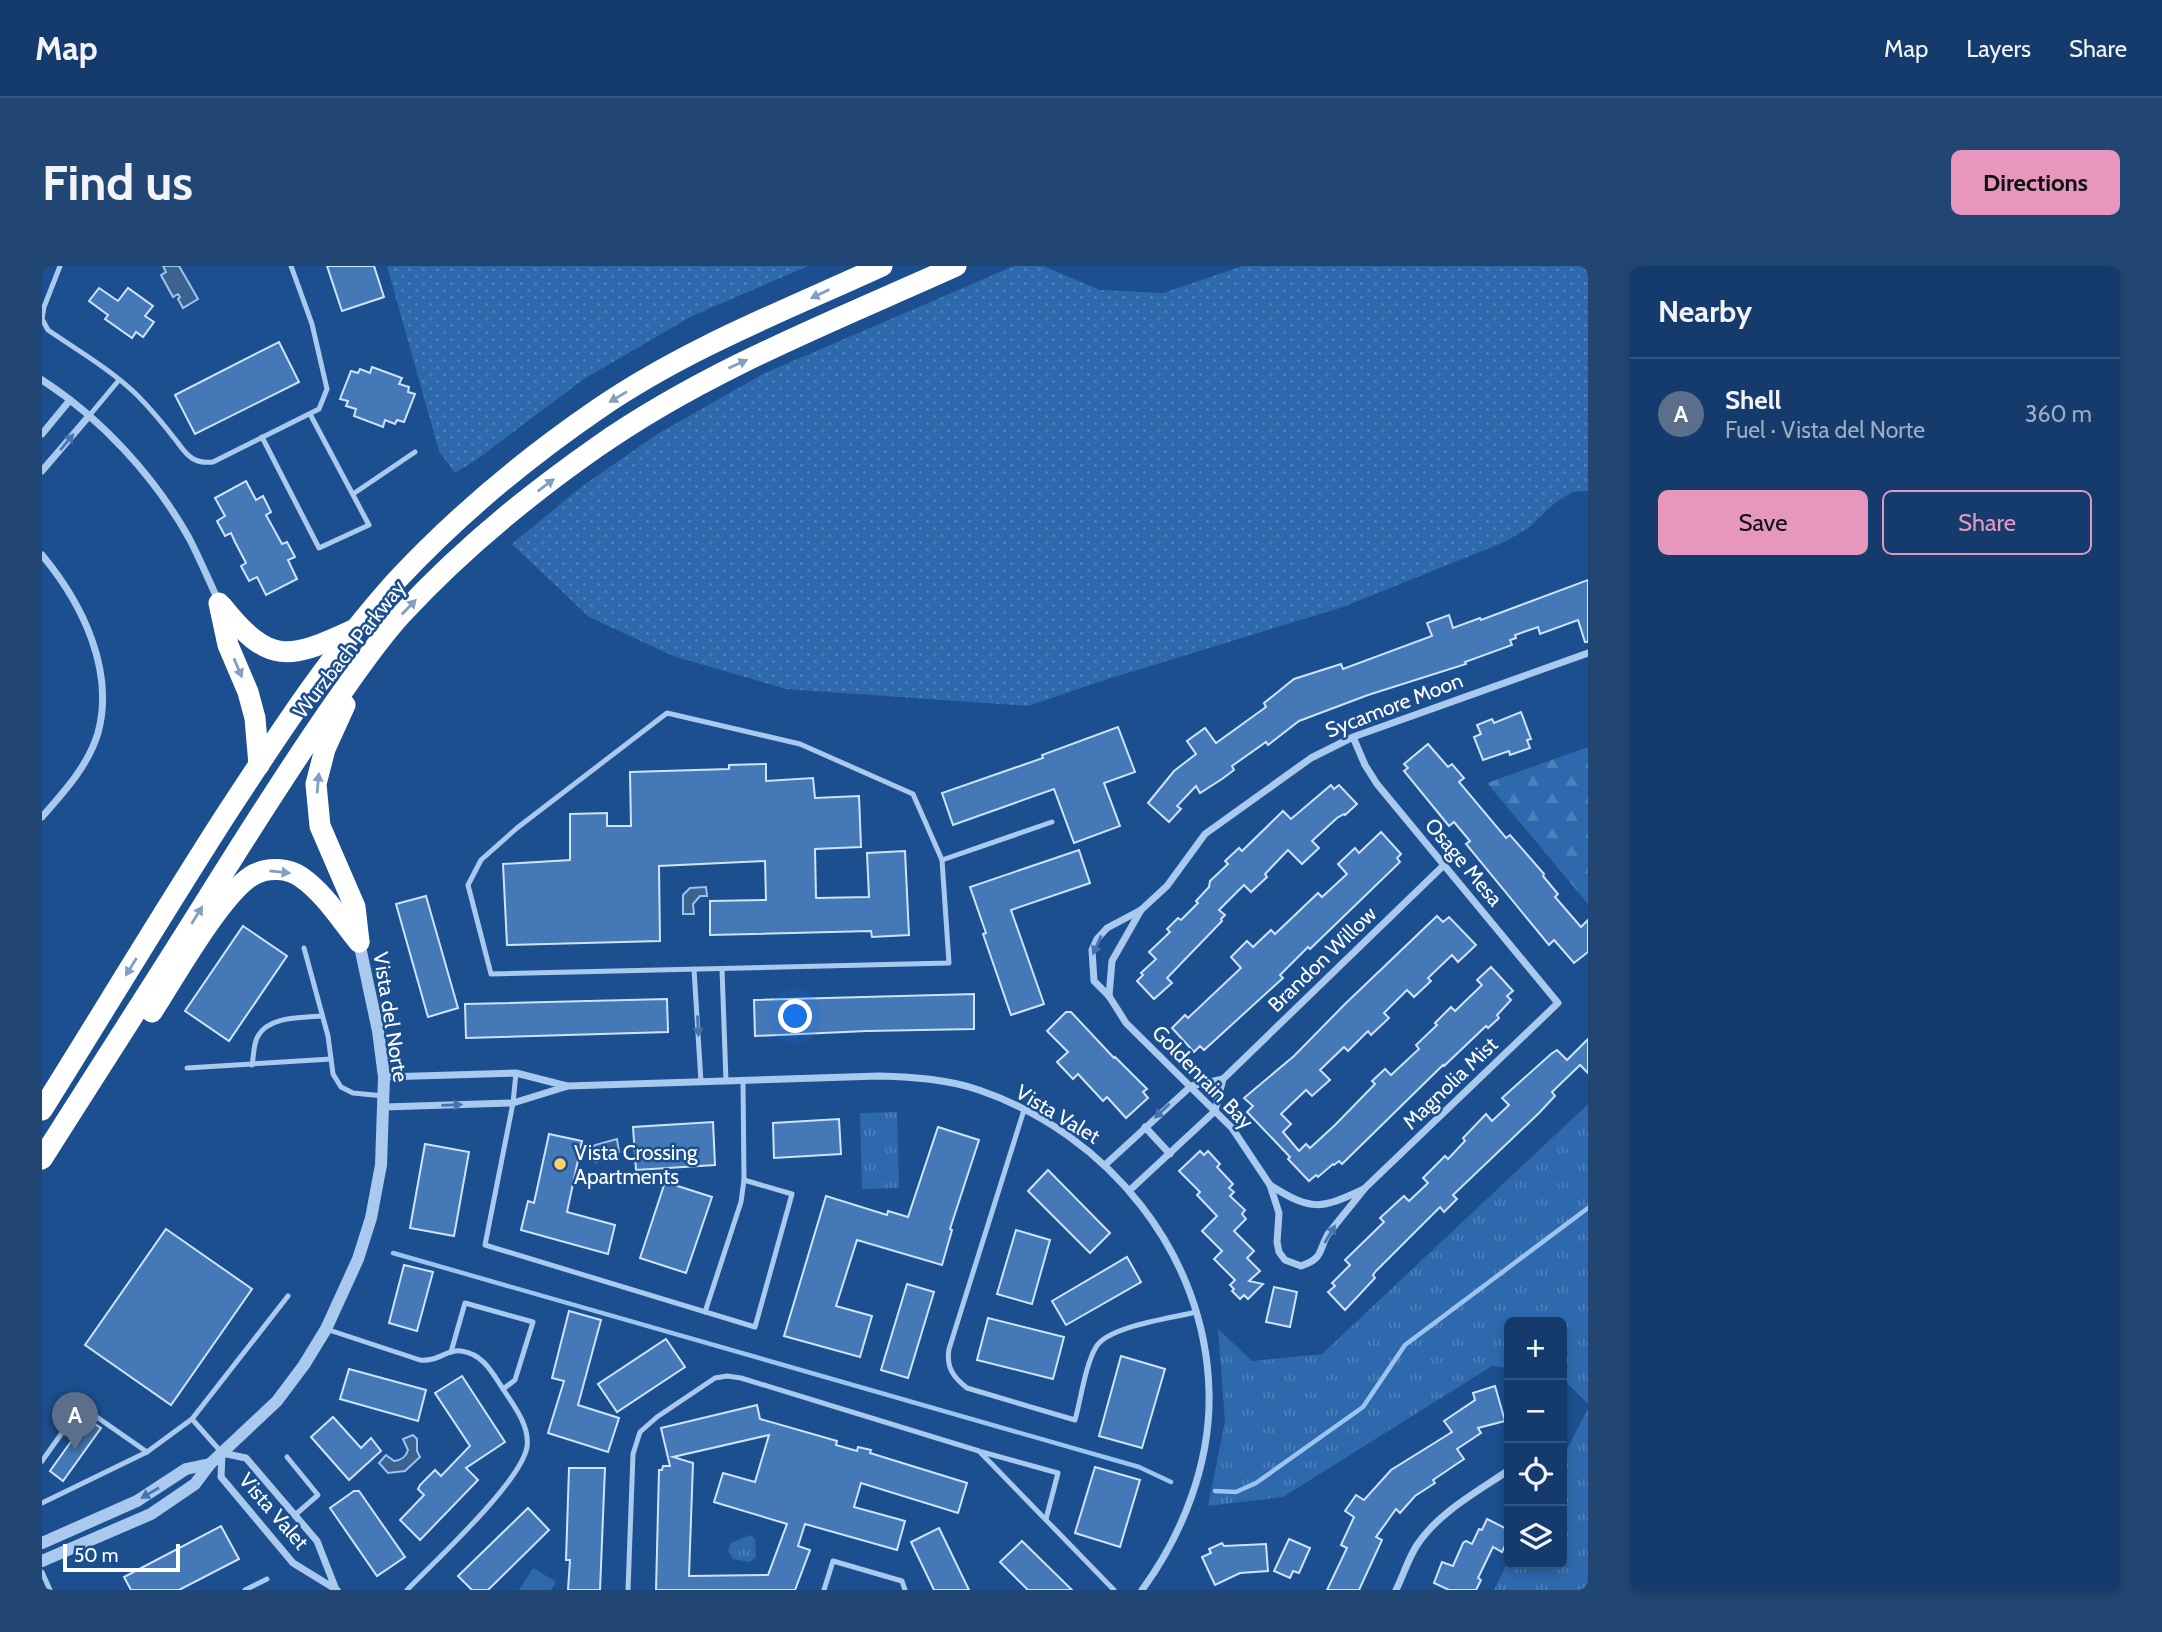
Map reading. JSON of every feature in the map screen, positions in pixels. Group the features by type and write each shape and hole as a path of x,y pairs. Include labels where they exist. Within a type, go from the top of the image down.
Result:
{"highway":[{"name":"Wurzbach Parkway","path":"45,1103 296,707 355,629 422,555 534,455 600,407 700,349 883,266"},
{"name":"Wurzbach Parkway","path":"42,1161 284,776 365,660 400,616 456,560 598,446 716,374 956,266"},
{"path":"219,603 243,633 266,648 289,653 319,646 355,629"},
{"path":"219,603 228,645 248,692 255,718 258,765"},
{"path":"359,942 355,907 320,826 316,784 325,749 365,660"},
{"path":"42,1161 89,1108 228,897 256,873 281,869 299,876 317,890 359,942"}],"street":[{"path":"42,380 89,416 127,453 189,538 219,603"},
{"path":"42,434 70,400"},
{"path":"43,468 89,416"},
{"path":"42,555 52,567 90,634 98,660 102,711 89,755 77,776 42,817"},
{"name":"Sycamore Moon","path":"1109,996 1094,981 1092,950 1097,939 1107,928 1141,909 1167,886 1205,834 1311,758 1353,737 1588,653"},
{"name":"Osage Mesa","path":"1353,737 1364,765 1377,784 1558,1003"},
{"name":"Brandon Willow","path":"1223,1079 1444,865"},
{"name":"Sycamore Moon","path":"1109,996 1112,961 1141,909"},
{"name":"Vista del Norte","path":"42,1561 151,1514 195,1484 210,1464 277,1401 327,1329 353,1272 371,1218 382,1165 384,1077 359,942"},
{"name":"Goldenrain Bay","path":"1109,996 1126,1023 1232,1128 1270,1185"},
{"name":"Magnolia Mist","path":"1270,1185 1279,1213 1279,1252 1285,1260 1301,1266 1310,1263 1319,1256 1328,1234 1365,1188 1558,1003"},
{"name":"Vista Valet","path":"384,1077 516,1073 568,1086"},
{"name":"Vista Valet","path":"384,1101 513,1103 568,1086 913,1077 979,1090 1024,1110 1072,1139 1105,1164 1130,1189 1178,1264 1196,1312 1209,1392 1202,1459 1182,1521 1167,1552 1142,1590"},
{"path":"1105,1164 1191,1086 1223,1079 1215,1111 1130,1189"},
{"path":"1145,1127 1170,1154"},
{"name":"Magnolia Mist","path":"1270,1185 1299,1202 1312,1206 1338,1200 1365,1188"},
{"name":"Vista Valet","path":"222,1453 246,1458 317,1541 336,1589 293,1563 221,1477 222,1453"},
{"name":"Vista del Norte","path":"42,1543 124,1507 186,1469 210,1464"},
{"path":"1396,1590 1415,1548 1429,1530 1445,1514 1504,1473"}],"lane":[{"path":"60,266 44,307 42,319 48,330 119,380 157,416 193,460 201,463 213,462 319,409 327,389 312,324 291,266"},
{"path":"89,416 119,380"},
{"path":"262,438 319,548 369,525 310,414"},
{"path":"353,494 415,453"},
{"path":"667,713 800,744 913,794 942,860 948,963 491,974 468,885 481,860 517,828 667,713"},
{"path":"942,860 1052,822"},
{"path":"304,948 328,1036 332,1074 341,1087 384,1101"},
{"path":"694,969 701,1082"},
{"path":"722,969 726,1081"},
{"path":"253,1065 258,1035 267,1026 274,1022 321,1016"},
{"path":"187,1068 331,1059"},
{"path":"516,1073 513,1103 485,1245 755,1327 792,1194 744,1180"},
{"path":"705,1312 741,1202 744,1180 743,1081"},
{"path":"1024,1110 949,1349 947,1359 950,1371 958,1381 967,1388 1075,1420 1093,1355 1103,1339 1115,1332 1196,1312"},
{"path":"42,1503 147,1452 192,1419 288,1296"},
{"path":"451,1352 464,1303 533,1322 515,1380 503,1389"},
{"path":"327,1329 420,1360 432,1361 451,1352 462,1351 486,1361 525,1428 527,1446 522,1463 508,1484 407,1590"},
{"path":"628,1590 633,1454 640,1432 657,1416 715,1378 741,1378 1058,1473 1046,1519"},
{"path":"42,1461 80,1406 147,1452"},
{"path":"192,1419 222,1453"},
{"path":"979,1451 1114,1590"},
{"path":"287,1457 318,1495 295,1515"},
{"path":"824,1590 833,1561 902,1581 905,1590"},
{"path":"42,1572 50,1590"},
{"path":"244,1590 267,1578"}],"green space":[{"path":"387,266 808,266 692,316 584,379 455,473 439,451"},
{"path":"1014,266 1043,266 1100,290 1163,293 1243,266 1588,266 1588,491 1572,492 1555,503 1527,529 1502,543 1343,607 1028,706 786,689 673,656 589,617 512,544 581,487 659,433 765,373"},
{"path":"1588,747 1588,904 1487,783"},
{"path":"1588,1104 1588,1404 1567,1383 1567,1317 1504,1317 1504,1367 1492,1366 1283,1497 1208,1506 1225,1421 1218,1329 1252,1361 1322,1354"},
{"path":"897,1112 899,1188 862,1189 860,1113"},
{"path":"1588,1408 1588,1590 1494,1590 1504,1569 1567,1569 1567,1449"},
{"path":"750,1535 755,1539 756,1557 749,1562 733,1559 728,1551 731,1543"},
{"path":"533,1568 556,1582 551,1590 519,1590"}],"shaded area":[{"path":"163,266 179,266 198,299 183,308 178,294 173,297 161,275 166,272"},
{"path":"706,887 707,896 700,896 693,904 694,914 683,914 683,895 690,888"},
{"path":"617,1139 619,1152 596,1162 590,1155 595,1145"},
{"path":"413,1435 417,1439 420,1457 405,1471 388,1473 379,1463 386,1455 394,1461 403,1458 408,1450 403,1439"}],"building":[{"path":"327,266 374,266 384,297 342,311"},
{"path":"99,288 118,301 128,288 153,306 145,316 154,322 143,337 136,332 132,338 105,319 108,315 89,301"},
{"path":"279,342 299,382 195,434 175,395"},
{"path":"372,367 402,378 399,384 409,387 408,392 415,394 404,422 397,420 395,424 385,420 383,427 354,416 356,409 346,406 348,401 340,399 351,371 358,373 360,369 370,373"},
{"path":"246,481 256,500 263,496 271,512 266,515 282,544 287,542 295,557 288,560 297,579 266,595 257,577 249,581 241,566 246,563 231,533 225,536 217,521 225,516 215,498"},
{"path":"1588,580 1588,642 1585,642 1578,620 1540,634 1538,627 1515,635 1516,638 1510,640 1512,645 1465,662 1466,664 1368,695 1299,721 1268,745 1266,742 1232,766 1234,770 1200,793 1196,786 1177,806 1181,809 1169,822 1148,803 1174,771 1196,754 1187,741 1205,728 1216,743 1266,707 1264,703 1294,679 1341,664 1343,669 1432,636 1427,623 1449,615 1453,628"},
{"path":"1521,712 1531,739 1527,740 1530,748 1510,755 1509,751 1483,760 1474,737 1481,734 1477,725 1492,719 1494,723"},
{"path":"1118,727 1135,772 1104,783 1120,826 1074,843 1054,789 953,825 942,793 1043,758 1042,755"},
{"path":"1428,744 1448,767 1452,764 1464,778 1459,782 1506,838 1510,835 1544,874 1558,894 1555,897 1581,927 1588,920 1588,952 1574,963 1554,940 1549,945 1466,844 1470,841 1454,822 1449,826 1404,771 1408,768 1404,764"},
{"path":"766,764 766,781 813,778 815,798 859,796 861,847 815,849 816,898 869,897 867,853 905,851 909,935 872,937 871,931 710,935 710,901 766,900 765,861 659,866 660,941 507,945 503,864 570,860 570,814 607,813 607,826 631,826 630,772 729,769 729,765"},
{"path":"1331,785 1334,789 1339,785 1357,804 1312,841 1319,848 1302,864 1288,850 1251,892 1244,885 1219,910 1225,915 1222,921 1167,978 1172,983 1154,999 1137,981 1143,975 1141,973 1156,959 1149,952 1170,932 1167,929 1178,918 1181,920 1198,903 1196,901 1209,887 1210,881 1228,864 1225,861 1239,848 1242,851 1283,811 1291,819"},
{"path":"1381,832 1401,854 1397,858 1400,862 1310,949 1308,947 1280,975 1283,978 1204,1050 1200,1046 1194,1052 1172,1028 1185,1015 1188,1018 1241,968 1231,957 1247,941 1253,947 1271,930 1275,934 1318,893 1322,897 1347,874 1338,864 1355,848 1359,853"},
{"path":"1079,850 1090,883 1011,910 1044,1004 1011,1015 970,887"},
{"path":"426,896 458,1008 428,1017 396,904"},
{"path":"1437,916 1443,922 1449,917 1476,945 1458,962 1452,955 1428,978 1431,981 1414,997 1407,990 1384,1013 1389,1018 1371,1035 1368,1031 1348,1051 1344,1047 1320,1070 1330,1080 1312,1096 1306,1090 1281,1114 1291,1124 1283,1132 1299,1151 1306,1144 1310,1148 1335,1125 1375,1084 1372,1081 1385,1069 1391,1075 1419,1049 1416,1045 1437,1025 1435,1023 1451,1007 1455,1011 1482,985 1477,980 1491,967 1513,991 1507,996 1511,1000 1497,1015 1499,1018 1488,1028 1486,1026 1443,1065 1342,1164 1339,1161 1333,1164 1309,1181 1247,1112 1253,1106 1244,1098 1294,1056"},
{"path":"243,926 287,956 229,1041 185,1011"},
{"path":"974,994 974,1029 755,1036 754,1000"},
{"path":"667,999 668,1032 466,1038 465,1004"},
{"path":"1066,1012 1071,1012 1147,1089 1143,1092 1148,1098 1126,1118 1107,1097 1103,1101 1078,1074 1073,1079 1057,1062 1068,1052 1047,1031"},
{"path":"1588,1039 1588,1073 1580,1065 1552,1092 1555,1096 1539,1113 1453,1195 1457,1199 1444,1212 1440,1207 1376,1271 1373,1275 1375,1278 1345,1310 1328,1292 1335,1286 1332,1283 1350,1265 1345,1260 1384,1222 1380,1218 1404,1196 1409,1201 1428,1183 1423,1178 1445,1156 1448,1159 1486,1114 1492,1121 1509,1105 1502,1098 1551,1054 1557,1050 1567,1060"},
{"path":"839,1119 841,1154 774,1158 773,1123"},
{"path":"713,1122 715,1165 636,1170 633,1127"},
{"path":"938,1127 979,1140 950,1229 952,1230 942,1265 857,1240 836,1306 872,1316 860,1357 784,1336 826,1196 887,1215 888,1211 908,1217"},
{"path":"549,1134 582,1141 567,1212 615,1225 608,1254 521,1230 528,1201 534,1203"},
{"path":"425,1144 469,1152 454,1236 410,1228"},
{"path":"1200,1151 1204,1155 1208,1151 1220,1164 1217,1167 1233,1184 1229,1188 1234,1192 1230,1196 1245,1210 1242,1214 1246,1219 1234,1231 1254,1251 1247,1258 1260,1271 1249,1281 1263,1284 1248,1299 1244,1295 1240,1299 1232,1291 1234,1289 1230,1285 1235,1280 1214,1259 1222,1251 1202,1231 1217,1216 1197,1195 1200,1192 1179,1171"},
{"path":"1048,1170 1110,1233 1090,1253 1028,1191"},
{"path":"665,1182 712,1197 686,1273 640,1258"},
{"path":"166,1229 252,1289 171,1405 85,1345"},
{"path":"1016,1230 1050,1240 1032,1304 997,1294"},
{"path":"1127,1257 1141,1282 1066,1325 1052,1301"},
{"path":"404,1265 433,1272 417,1331 389,1323"},
{"path":"907,1284 934,1292 908,1378 881,1370"},
{"path":"1274,1287 1297,1292 1290,1327 1266,1322"},
{"path":"569,1311 601,1320 578,1405 619,1418 608,1452 548,1433 564,1381 552,1378"},
{"path":"988,1318 1064,1337 1053,1379 977,1360"},
{"path":"666,1339 685,1367 617,1412 598,1384"},
{"path":"1121,1356 1165,1369 1142,1448 1099,1436"},
{"path":"349,1369 426,1390 418,1421 340,1399"},
{"path":"462,1376 505,1442 466,1468 478,1480 420,1540 400,1520 424,1495 418,1489 420,1485 435,1470 441,1476 470,1446 435,1393"},
{"path":"1495,1386 1504,1421 1478,1428 1481,1433 1457,1449 1464,1459 1433,1480 1435,1483 1415,1496 1400,1513 1396,1509 1376,1537 1382,1540 1359,1590 1327,1590 1347,1548 1341,1545 1354,1517 1345,1511 1356,1495 1364,1500 1391,1470 1452,1432 1444,1421 1475,1400 1473,1393"},
{"path":"757,1405 760,1419 837,1441 836,1445 857,1451 858,1447 871,1450 870,1453 967,1483 958,1513 861,1483 854,1507 905,1521 897,1550 805,1524 798,1546 810,1550 795,1590 656,1590 659,1470 662,1470 663,1466 670,1466 661,1428","holes":["769,1435 755,1482 723,1473 714,1502 787,1524 768,1575 689,1576 693,1463 673,1457"]},
{"path":"333,1417 361,1448 371,1438 381,1451 349,1480 311,1437"},
{"path":"87,1419 101,1428 63,1481 50,1471"},
{"path":"1095,1467 1140,1480 1120,1547 1075,1533"},
{"path":"569,1468 605,1468 600,1590 568,1590 570,1560 566,1560"},
{"path":"354,1491 359,1491 405,1557 377,1576 330,1508"},
{"path":"528,1508 549,1530 488,1590 472,1590 458,1576"},
{"path":"1487,1519 1504,1528 1504,1548 1502,1552 1493,1547 1478,1578 1481,1580 1476,1590 1449,1590 1434,1583 1442,1562 1453,1566 1463,1543 1466,1541 1472,1544 1479,1529 1482,1530"},
{"path":"221,1526 239,1559 179,1590 131,1590 124,1577"},
{"path":"939,1528 969,1590 934,1590 911,1542"},
{"path":"1289,1539 1310,1548 1299,1573 1293,1571 1290,1578 1274,1571"},
{"path":"1022,1541 1072,1590 1028,1590 1000,1562"},
{"path":"1222,1543 1224,1546 1266,1544 1268,1571 1240,1573 1215,1585 1202,1557 1211,1553 1209,1549"}],"waterway":[{"path":"1215,1491 1236,1492 1256,1483 1363,1407 1405,1345 1588,1208"},
{"path":"393,1253 1139,1467 1171,1482"}],"place":[{"name":"Vista Crossing Apartments","path":"560,1164"},
{"name":"Shell","path":"75,1450"}]}
